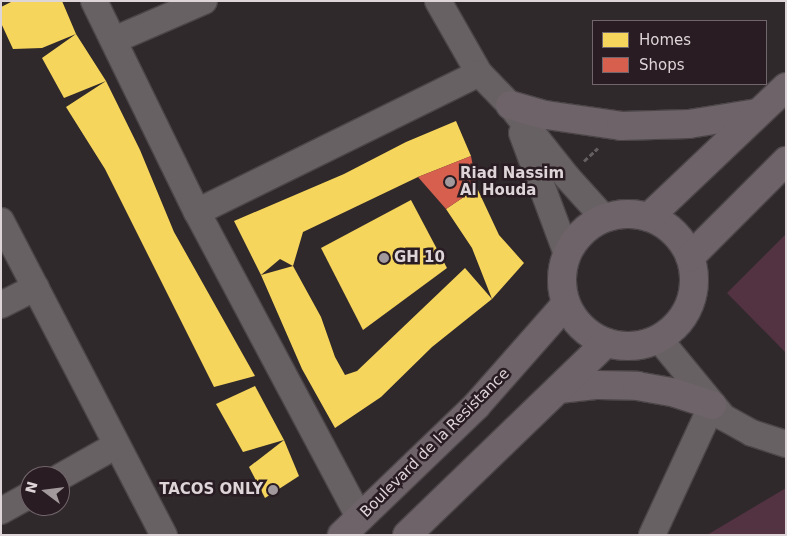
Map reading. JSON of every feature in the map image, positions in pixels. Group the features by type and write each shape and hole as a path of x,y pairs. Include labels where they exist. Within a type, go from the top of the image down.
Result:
{"main road":[{"path":"649,216 786,87"},
{"path":"512,109 621,126 690,124 757,113"},
{"path":"690,257 786,161"},
{"path":"626,214 649,216 666,226 681,239 690,257 694,276 692,295 686,313 674,328 658,339 641,345 623,346 606,343 589,334 575,320 566,304 562,287 562,271 566,254 588,226 604,218 626,214"},
{"name":"Boulevard de la Resistance","path":"351,526 476,406 566,304"},
{"path":"407,535 606,343"},
{"path":"559,389 598,385 636,386 675,393 712,405"}],"street":[{"path":"94,1 351,526"},
{"path":"114,40 204,1"},
{"path":"438,1 479,72 604,218"},
{"path":"197,212 479,72"},
{"path":"512,109 566,254"},
{"path":"1,221 164,535"},
{"path":"1,305 36,287"},
{"path":"658,339 712,405 737,426 786,444"},
{"path":"652,535 712,405"},
{"path":"70,472 118,445"},
{"path":"1,511 20,500"}],"path":[{"path":"567,177 621,126"}],"shaded area":[{"path":"786,234 786,353 727,293"},
{"path":"786,488 786,535 707,535"}],"building: Homes":[{"path":"13,1 62,1 76,34 42,48 13,49 1,23 1,7"},
{"path":"76,34 106,81 64,98 42,58"},
{"path":"106,81 140,150 174,232 255,376 214,387 105,169 66,107"},
{"path":"456,121 471,156 418,177 303,232 293,266 280,259 261,275 234,221 344,174 406,142"},
{"path":"477,188 499,235 524,263 492,299 472,248 446,209"},
{"name":"GH 10","path":"411,200 447,268 363,330 321,248"},
{"path":"293,266 321,317 335,357 345,375 357,371 465,268 492,299 432,347 381,397 335,428 302,369 261,275"},
{"path":"255,386 284,440 243,452 216,404"},
{"path":"284,440 299,476 265,498 249,467"}],"building: Shops":[{"name":"Riad Nassim Al Houda","path":"471,156 477,188 446,209 418,177"}],"place":[{"name":"Riad Nassim Al Houda","path":"450,182"},
{"name":"GH 10","path":"384,258"},
{"name":"TACOS ONLY","path":"273,490"}]}
